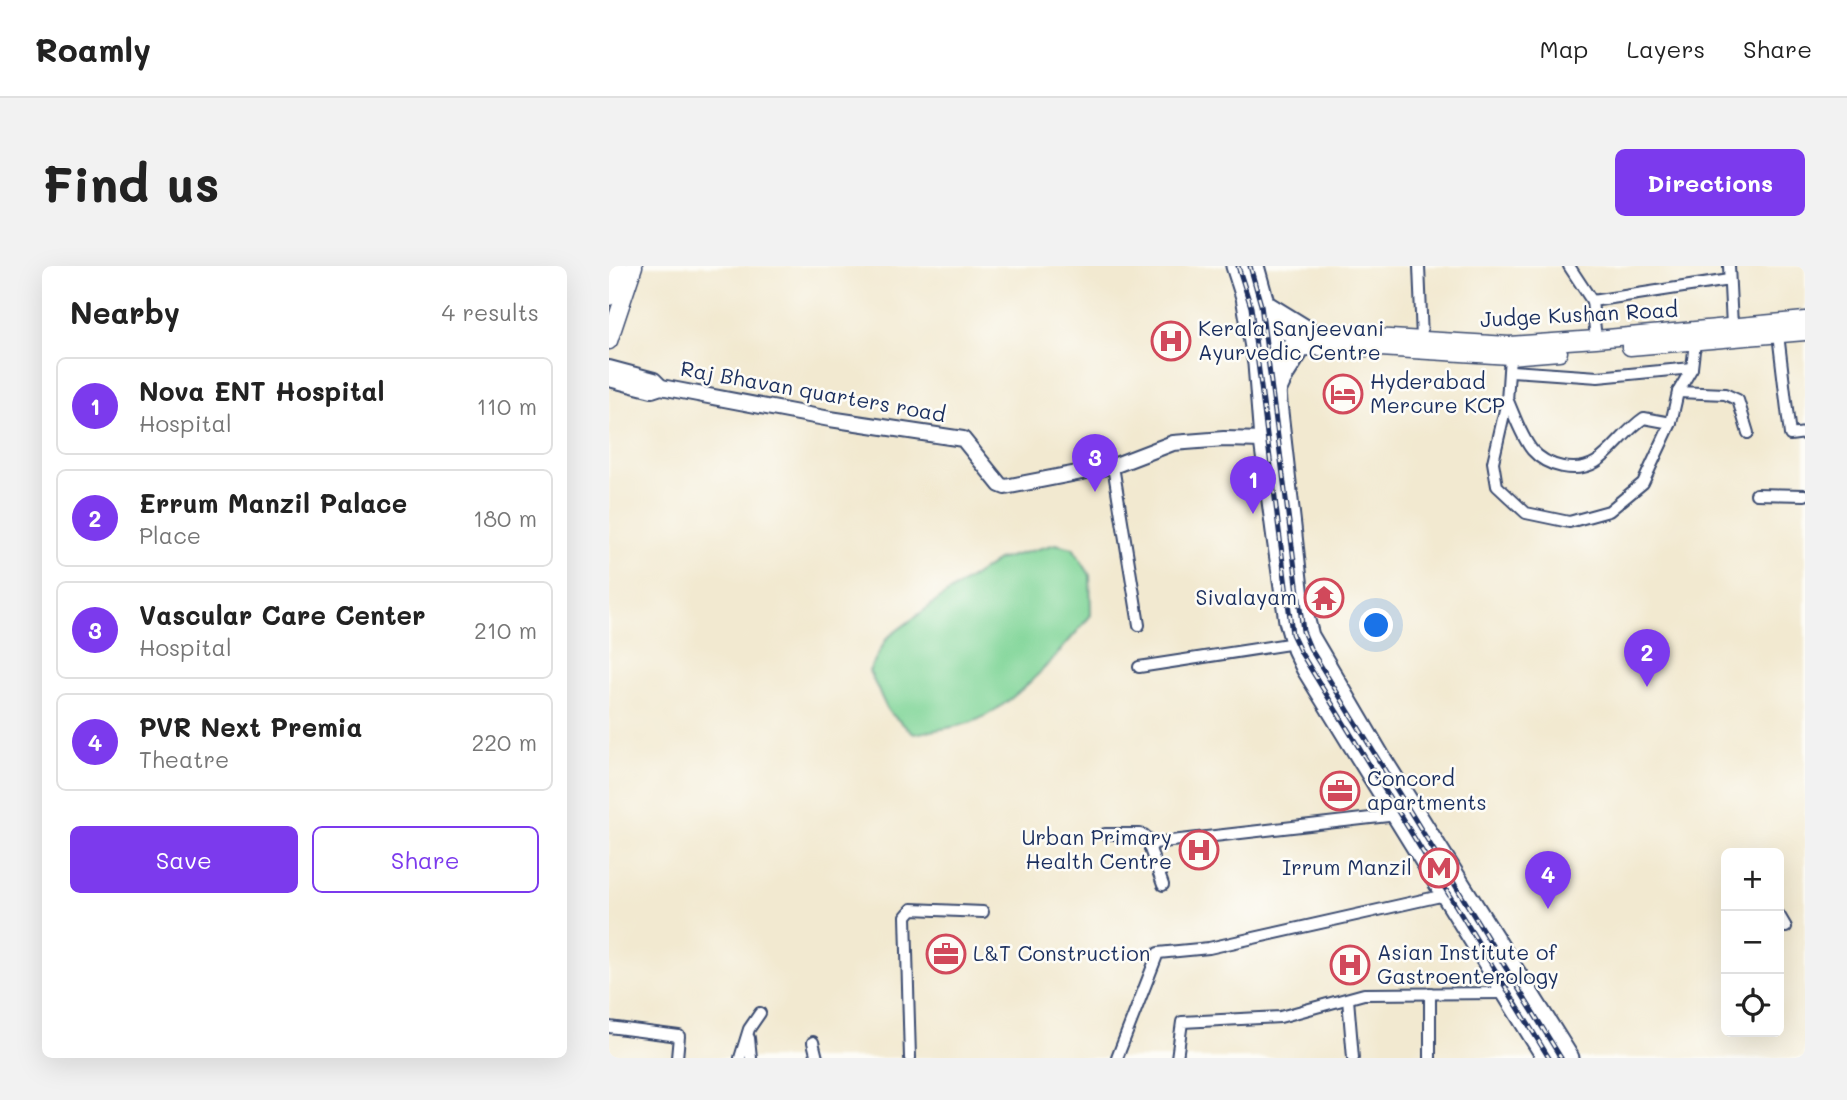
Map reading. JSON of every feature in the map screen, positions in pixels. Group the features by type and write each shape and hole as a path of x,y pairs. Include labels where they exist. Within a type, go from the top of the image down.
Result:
{"highway":[{"path":"1236,266 1246,298 1258,364 1264,440 1285,598 1295,643 1306,668 1334,697 1429,837 1569,1058"},
{"path":"1254,266 1264,304 1289,340 1284,374 1276,392"},
{"path":"1264,304 1289,340 1276,392 1303,620 1334,697 1397,815 1546,1058"}],"main road":[{"path":"609,296 619,266"},
{"path":"609,341 634,266"},
{"name":"Judge Kushan Road","path":"1289,340 1422,339 1509,345 1805,320"},
{"name":"Judge Kushan Road","path":"1289,340 1511,364 1805,332"}],"street":[{"path":"1419,266 1422,339"},
{"path":"1569,266 1592,301 1596,339"},
{"path":"1729,266 1732,326"},
{"path":"1592,301 1729,280"},
{"path":"1778,334 1790,435 1805,433"},
{"path":"1692,368 1598,377 1511,364 1507,401 1493,462 1497,486 1526,513 1569,522 1609,511 1643,483 1671,423 1678,392 1692,368 1695,342"},
{"name":"Raj Bhavan quarters road","path":"609,368 654,380 661,387"},
{"name":"Raj Bhavan quarters road","path":"609,379 653,390 661,387 831,419 963,439 1000,485 1005,487 1113,466 1173,443 1224,439 1264,440"},
{"path":"1678,392 1725,394 1738,400 1748,433"},
{"path":"1507,401 1533,452 1561,468 1574,468 1598,461 1630,427 1644,418 1671,423"},
{"path":"1113,466 1139,625"},
{"path":"1756,494 1805,495"},
{"path":"1139,667 1295,643"},
{"path":"1105,834 1140,834 1153,843 1397,815"},
{"path":"1153,843 1150,849 1163,885"},
{"path":"1117,1058 1158,953 1209,947 1445,895"},
{"path":"910,1058 906,916 912,909 983,912"},
{"path":"1430,993 1430,1058"},
{"path":"1177,1058 1182,1022 1280,1017 1364,994 1505,993"},
{"path":"1349,999 1353,1058"},
{"path":"740,1058 749,1029 760,1013"},
{"path":"609,1027 679,1036 677,1058"},
{"path":"749,1029 751,1058"},
{"path":"813,1042 817,1058"}],"green space":[{"path":"1056,544 1073,548 1090,575 1091,615 1037,676 989,714 972,722 914,734 888,711 869,671 887,638 998,560"}],"railway":[{"path":"1238,266 1251,307 1292,634 1301,653 1549,1058"},
{"path":"1250,266 1261,305 1303,631 1310,648 1561,1058"}],"place":[{"name":"Kerala Sanjeevani Ayurvedic Centre","path":"1171,341"},
{"name":"Hyderabad Mercure KCP","path":"1343,394"},
{"name":"Vascular Care Center","path":"1095,492"},
{"name":"Nova ENT Hospital","path":"1253,514"},
{"name":"Sivalayam","path":"1324,598"},
{"name":"Errum Manzil Palace","path":"1647,687"},
{"name":"Concord apartments","path":"1340,791"},
{"name":"Urban Primary Health Centre","path":"1199,850"},
{"name":"Irrum Manzil","path":"1439,868"},
{"name":"PVR Next Premia","path":"1548,909"},
{"name":"L&T Construction","path":"946,954"},
{"name":"Asian Institute of Gastroenterology","path":"1350,965"}]}
